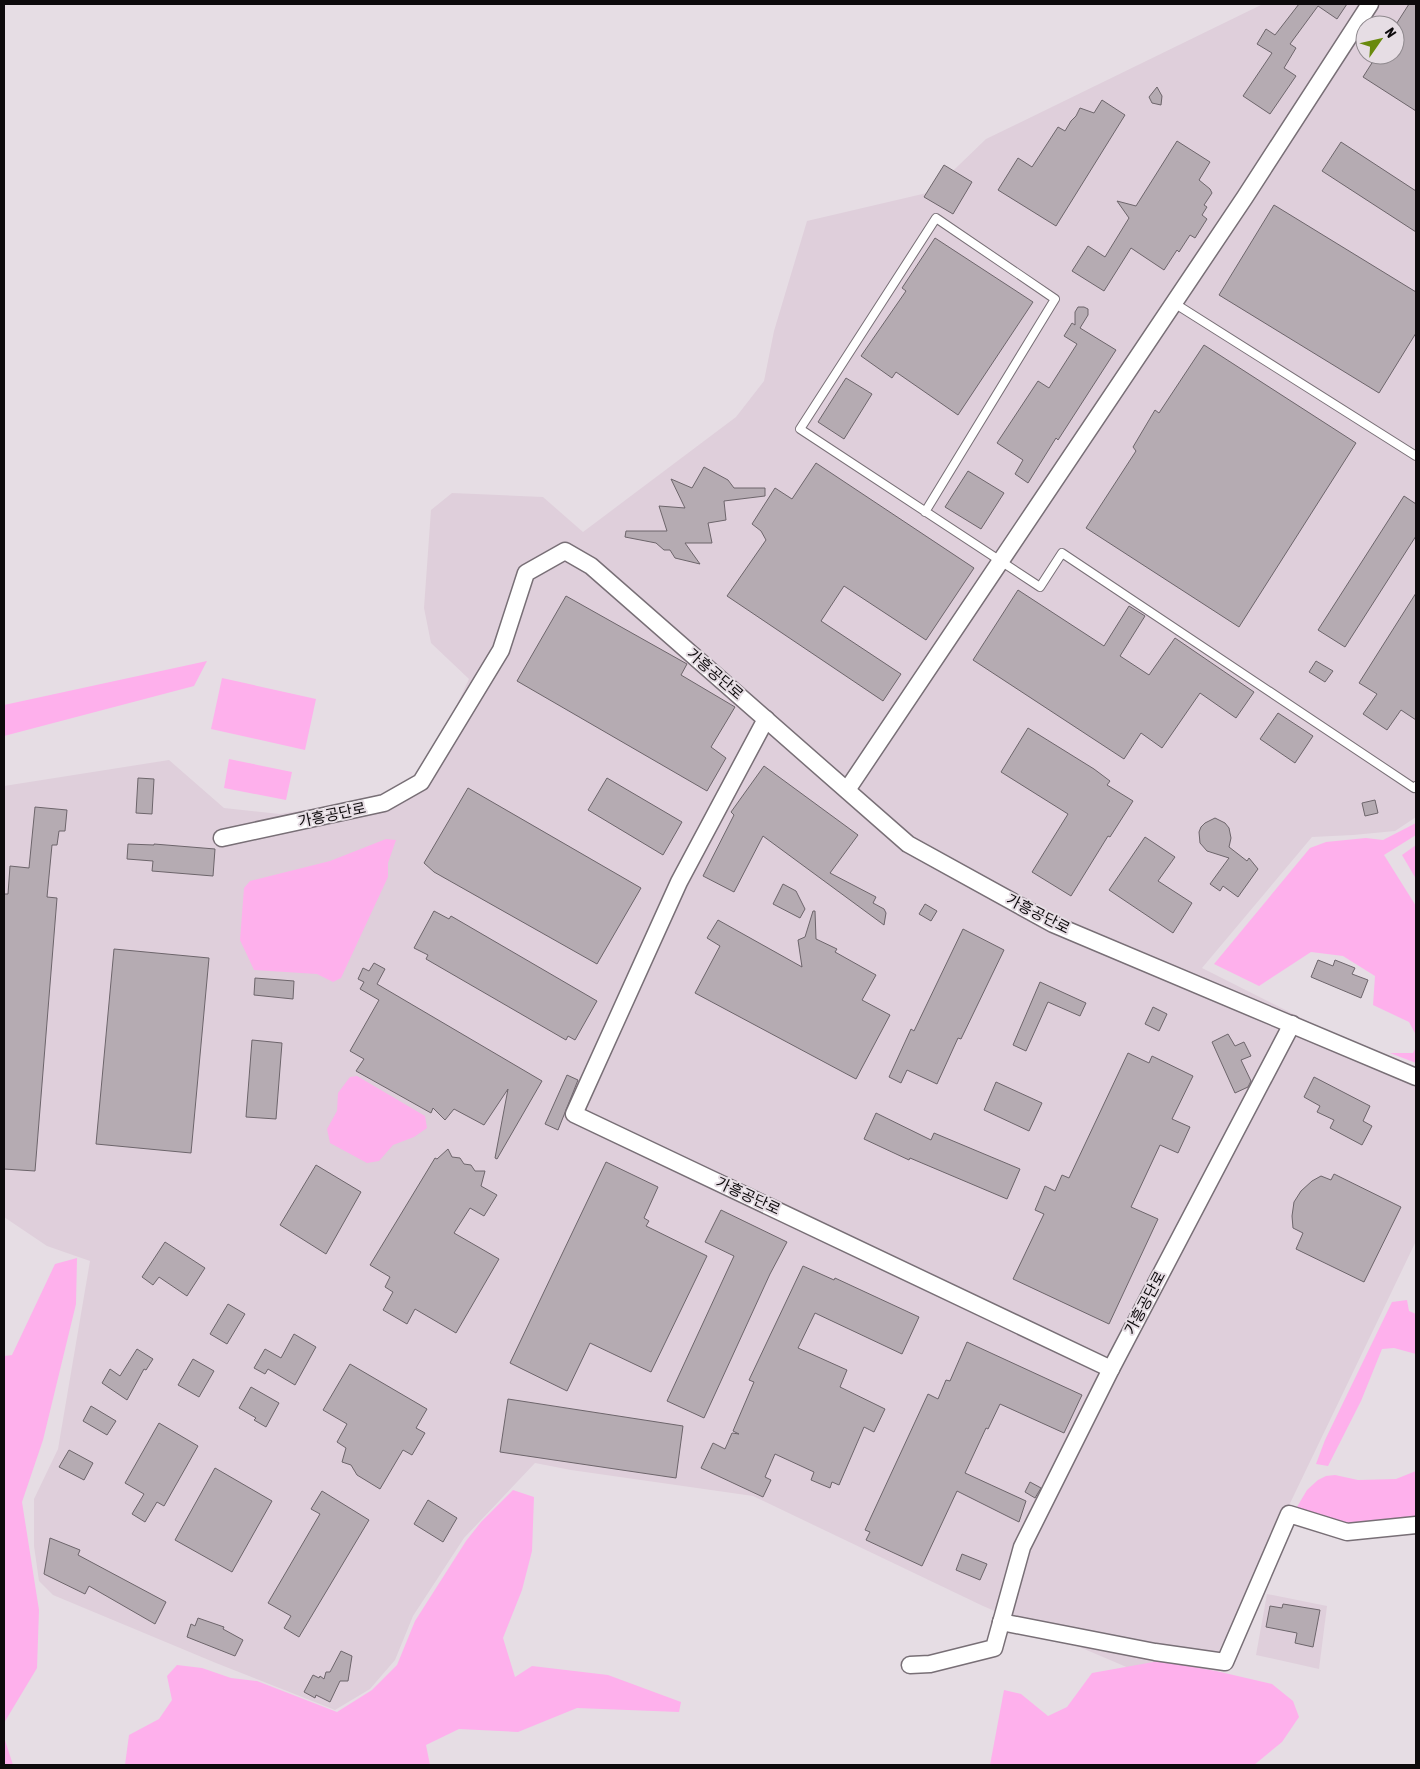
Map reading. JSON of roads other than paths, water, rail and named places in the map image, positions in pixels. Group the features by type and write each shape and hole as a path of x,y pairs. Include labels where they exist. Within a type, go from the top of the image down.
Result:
{"street":[{"path":"847,790 1245,197 1370,4"},
{"name":"가흥공단로","path":"222,838 384,804 421,782 501,650 526,573 566,551 591,566 908,844 1053,924 1416,1077"},
{"name":"가흥공단로","path":"766,719 679,882 574,1114 1111,1370"},
{"name":"가흥공단로","path":"910,1665 930,1664 994,1648 1022,1547 1111,1370 1292,1024"},
{"path":"1001,1622 1155,1652 1224,1662 1289,1514 1347,1532 1416,1525"}],"lane":[{"path":"925,512 1055,299 936,218 800,429 925,512 1040,587 1062,553 1414,788 1416,786"},
{"path":"1174,303 1416,456"}]}
